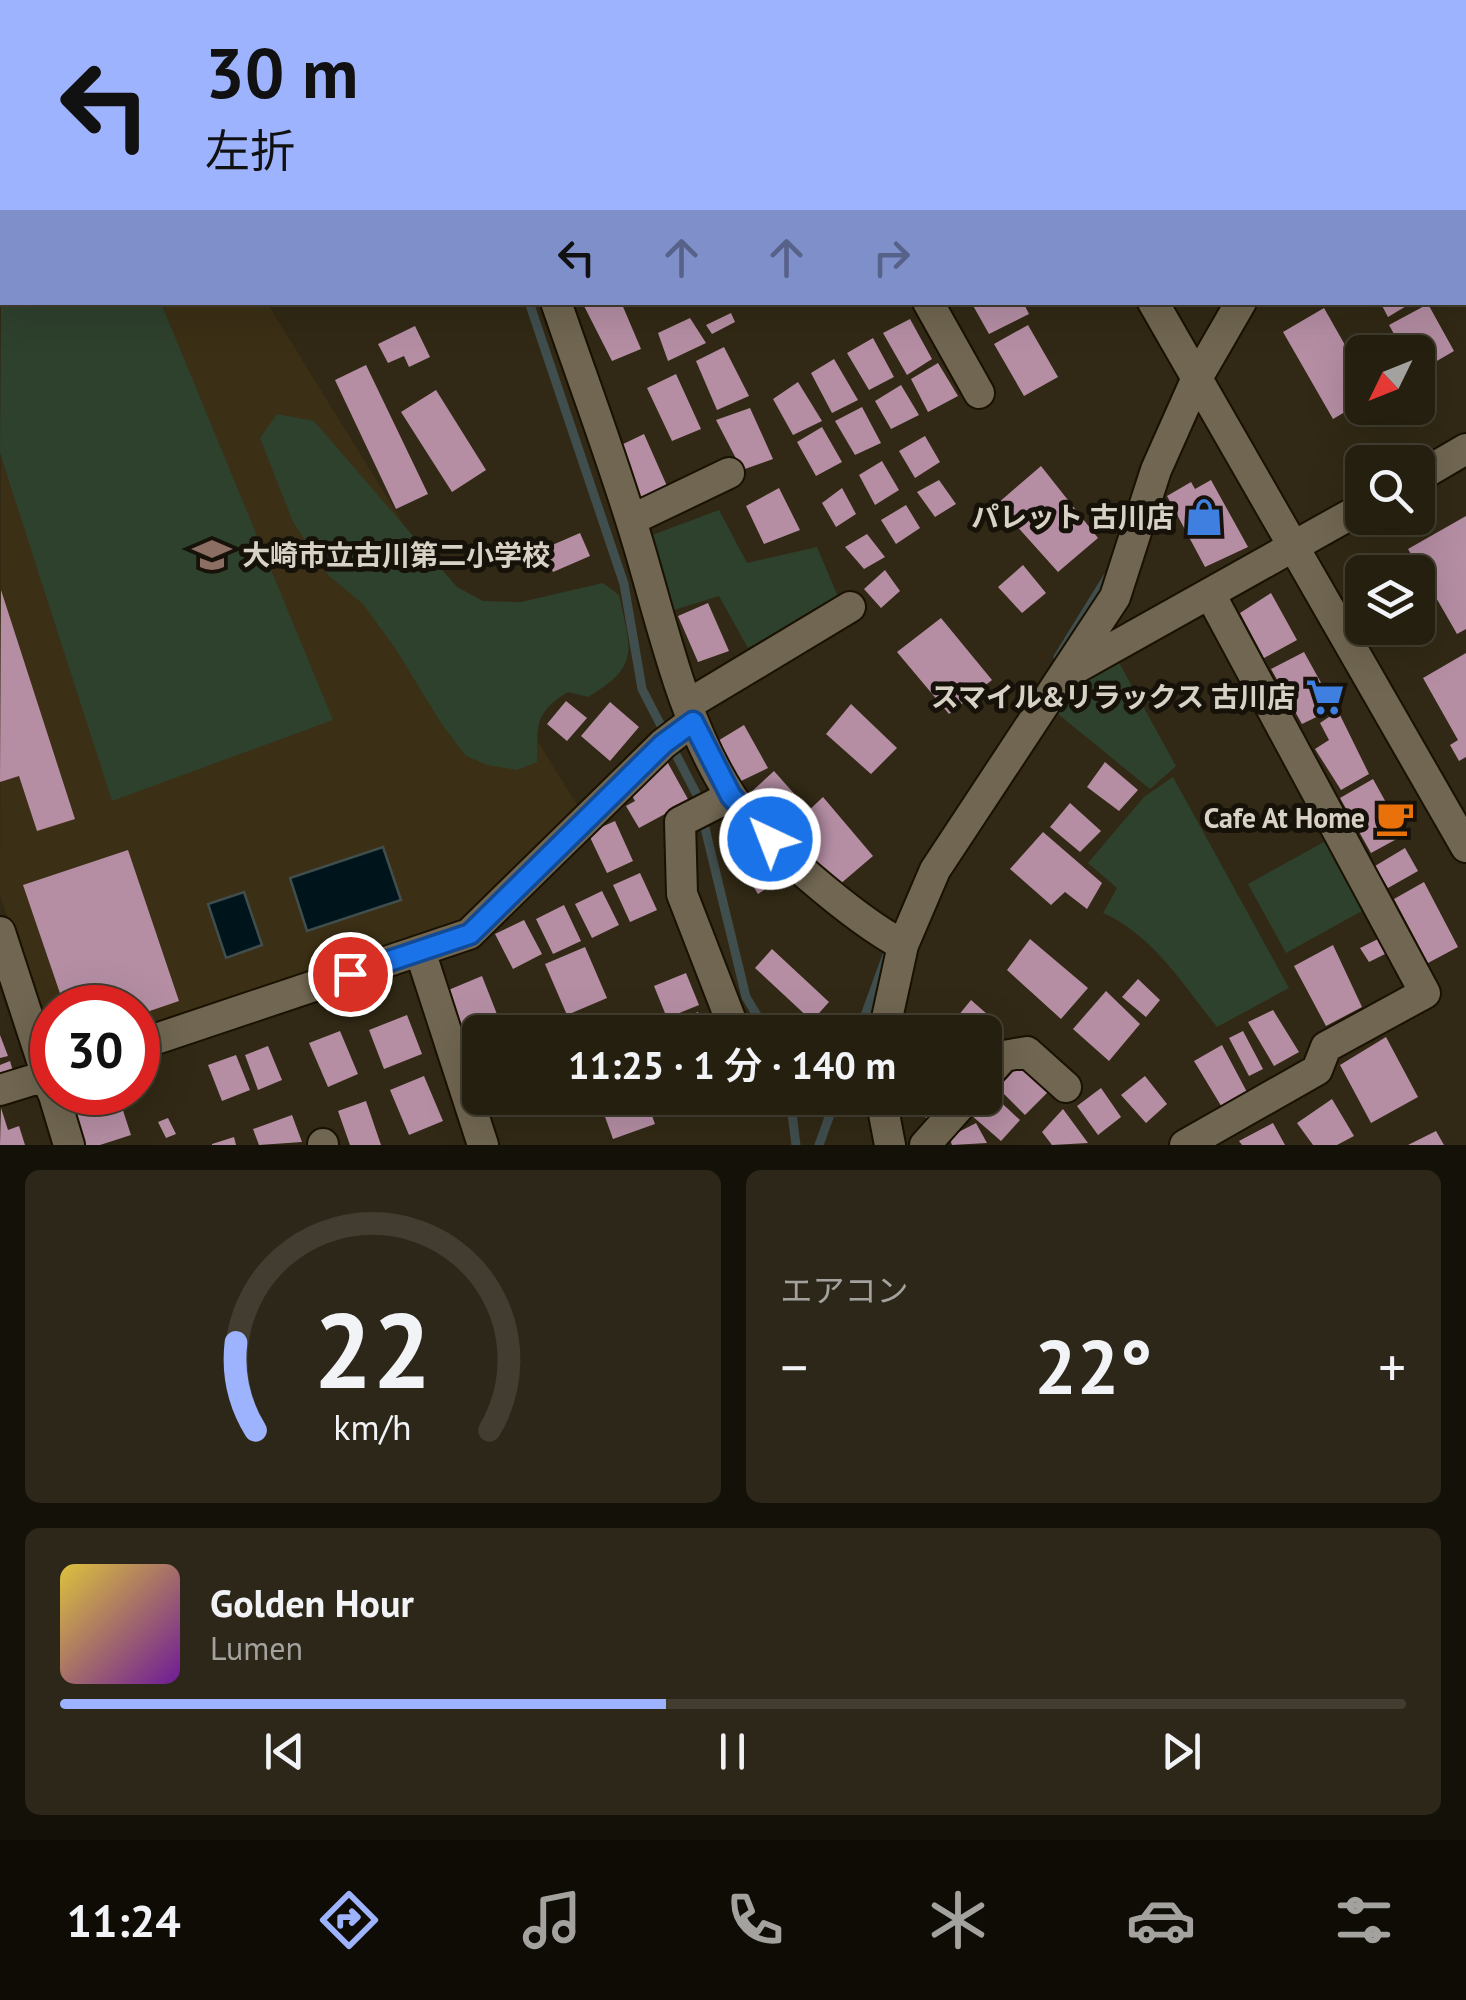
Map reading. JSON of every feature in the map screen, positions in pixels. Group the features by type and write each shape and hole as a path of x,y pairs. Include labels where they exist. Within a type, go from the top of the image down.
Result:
{"street":[{"path":"557,305 631,520 680,726 710,807"},
{"path":"930,305 979,393"},
{"path":"1155,305 1466,847"},
{"path":"885,1015 892,938 1115,596 1156,470 1196,380 1239,305"},
{"path":"1435,466 1466,449"},
{"path":"631,520 730,473"},
{"path":"1068,672 1345,518"},
{"path":"1185,1145 1317,1070 1326,1047 1425,992 1210,594"},
{"path":"160,1038 470,934 680,726 850,607"},
{"path":"729,1015 682,894 680,822 710,807 748,817 815,881 892,938"},
{"path":"0,932 30,1021"},
{"path":"420,951 483,1145"},
{"path":"1002,1058 1027,1052 1066,1087"},
{"path":"0,1090 30,1086"},
{"path":"60,1115 69,1145"},
{"path":"884,1115 890,1145"},
{"path":"925,1145 952,1115"}],"shaded area":[{"name":"大崎市立古川第二小学校","path":"1,305 268,305 579,808 475,916 160,1022 160,985 30,985 0,895"}],"green space":[{"path":"1,305 162,305 333,720 112,801 0,453"},
{"path":"277,414 314,421 457,587 483,601 521,602 603,583 619,595 628,643 624,665 605,686 588,697 568,692 549,707 538,730 537,762 517,770 487,765 466,756 363,604 328,575 293,522 260,438"},
{"path":"719,510 747,563 817,547 839,599 748,648 719,596 674,610 647,537"},
{"path":"1118,661 1176,766 1150,789 1058,714 1084,681"},
{"path":"1173,777 1289,988 1217,1027 1152,948 1121,922 1103,913 1117,888 1088,863 1144,797"},
{"path":"1333,837 1371,906 1286,953 1248,884"}],"water":[{"path":"383,847 401,900 307,931 290,878"},
{"path":"244,892 262,945 226,958 208,904"}],"building":[{"path":"584,305 622,305 641,349 612,361"},
{"path":"973,305 1024,305 1029,314 989,334"},
{"path":"1382,305 1408,305 1388,317"},
{"path":"1429,305 1454,351 1435,362 1435,335 1395,335 1389,325"},
{"path":"1324,308 1345,345 1345,412 1333,419 1283,332"},
{"path":"731,313 735,322 712,334 706,325"},
{"path":"690,318 706,343 668,361 658,333"},
{"path":"910,319 932,359 907,375 883,333"},
{"path":"1028,325 1058,377 1024,396 994,344"},
{"path":"415,326 430,357 409,367 404,356 388,363 378,344"},
{"path":"873,338 894,377 869,390 847,353"},
{"path":"724,347 749,396 717,410 696,361"},
{"path":"834,359 858,400 832,413 811,373"},
{"path":"938,363 958,396 928,412 911,379"},
{"path":"366,365 428,494 396,509 335,380"},
{"path":"676,374 701,429 672,441 647,388"},
{"path":"798,382 822,421 793,435 773,399"},
{"path":"901,385 919,415 891,429 875,401"},
{"path":"436,390 486,470 452,492 401,412"},
{"path":"862,407 881,443 855,455 835,421"},
{"path":"750,408 773,459 742,470 716,420"},
{"path":"822,427 842,462 816,476 797,442"},
{"path":"644,434 667,486 640,499 617,447"},
{"path":"925,436 940,462 915,478 899,451"},
{"path":"882,461 899,490 875,505 859,475"},
{"path":"1041,466 1098,538 1058,572 997,504"},
{"path":"939,480 956,504 935,517 917,492"},
{"path":"1211,480 1248,547 1205,567 1167,496 1191,482 1195,489"},
{"path":"779,488 800,530 764,544 746,506"},
{"path":"842,488 856,514 836,527 822,503"},
{"path":"906,505 920,528 896,544 881,520"},
{"path":"1466,516 1466,629 1457,634 1435,596 1435,555 1411,555 1408,549"},
{"path":"580,533 590,556 553,572 543,549"},
{"path":"867,534 885,557 864,569 845,547"},
{"path":"1023,565 1046,593 1022,613 998,587"},
{"path":"885,570 900,591 881,608 864,589"},
{"path":"1,590 75,819 37,831 19,776 0,782"},
{"path":"1271,593 1297,640 1264,658 1240,613"},
{"path":"708,603 729,651 698,662 678,616"},
{"path":"941,618 992,680 949,714 897,652"},
{"path":"1304,652 1335,708 1302,724 1271,669"},
{"path":"1466,653 1466,757 1459,761 1450,745 1458,740 1423,678"},
{"path":"566,701 587,718 567,741 547,724"},
{"path":"610,702 639,727 610,761 581,736"},
{"path":"851,704 897,748 871,774 826,734"},
{"path":"1338,711 1369,774 1341,790 1315,749 1329,740 1320,723"},
{"path":"744,725 768,768 739,782 716,742"},
{"path":"664,756 689,801 639,828 626,806 635,801 630,792"},
{"path":"1105,762 1138,790 1119,811 1087,787"},
{"path":"774,771 805,806 783,828 749,794"},
{"path":"1373,779 1404,835 1371,853 1340,798"},
{"path":"823,797 873,856 839,885 788,830"},
{"path":"1070,803 1101,831 1080,852 1050,827"},
{"path":"615,821 633,861 607,873 588,833"},
{"path":"1043,832 1102,883 1087,909 1065,892 1051,905 1010,869"},
{"path":"1405,848 1418,871 1388,888 1375,866"},
{"path":"128,850 179,1001 160,1007 160,985 57,985 23,885"},
{"path":"765,860 779,880 758,894 745,873"},
{"path":"640,873 657,910 630,922 613,885"},
{"path":"1424,882 1458,947 1428,963 1394,899"},
{"path":"602,891 619,925 592,938 575,904"},
{"path":"564,905 581,941 553,954 536,919"},
{"path":"524,920 542,954 513,969 495,934"},
{"path":"1030,939 1088,988 1061,1019 1007,970"},
{"path":"1378,939 1387,953 1369,962 1360,948"},
{"path":"1333,945 1362,1007 1326,1026 1294,966"},
{"path":"585,947 607,998 567,1015 545,964"},
{"path":"772,949 829,1002 817,1015 806,1015 755,968"},
{"path":"686,973 699,1005 666,1015 654,986"},
{"path":"482,976 497,1015 462,1015 462,1031 446,991"},
{"path":"1138,979 1160,1000 1146,1017 1122,997"},
{"path":"1106,991 1140,1024 1109,1061 1073,1029"},
{"path":"971,1000 988,1015 959,1015"},
{"path":"1273,1010 1299,1052 1274,1066 1248,1022"},
{"path":"407,1015 422,1054 384,1069 369,1030"},
{"path":"340,1031 358,1074 328,1087 309,1043"},
{"path":"1243,1031 1263,1069 1249,1076 1229,1038"},
{"path":"0,1035 8,1056 0,1058"},
{"path":"1386,1037 1418,1097 1371,1123 1340,1065"},
{"path":"1222,1045 1248,1094 1223,1109 1194,1061"},
{"path":"268,1046 282,1080 258,1090 245,1055"},
{"path":"236,1055 250,1090 222,1101 208,1065"},
{"path":"10,1061 13,1071 0,1076 0,1065"},
{"path":"1020,1064 1048,1092 1025,1115 1002,1092 1002,1084"},
{"path":"424,1076 443,1121 409,1135 390,1090"},
{"path":"1145,1076 1167,1104 1146,1123 1121,1095"},
{"path":"1101,1088 1121,1117 1098,1135 1077,1106"},
{"path":"1332,1099 1354,1136 1337,1145 1313,1145 1297,1123"},
{"path":"366,1101 381,1145 350,1145 338,1111"},
{"path":"1002,1103 1020,1120 1001,1141 971,1115 1002,1115"},
{"path":"1,1108 8,1130 19,1126 25,1145 0,1145"},
{"path":"1063,1109 1088,1143 1052,1145 1042,1132"},
{"path":"76,1115 124,1115 131,1135 100,1145 86,1145"},
{"path":"292,1115 302,1142 259,1145 253,1129"},
{"path":"604,1115 652,1115 655,1124 613,1139"},
{"path":"168,1118 176,1134 166,1138 158,1122"},
{"path":"976,1123 987,1143 952,1145 949,1137"},
{"path":"1273,1123 1285,1145 1242,1145 1239,1141"},
{"path":"1436,1131 1444,1145 1408,1145"},
{"path":"234,1137 236,1145 212,1145 212,1144"}],"waterway":[{"path":"530,305 624,584 642,689 697,795 746,997 757,1015"},
{"path":"1058,657 1108,576"},
{"path":"865,1015 887,955"},
{"path":"792,1115 796,1145"},
{"path":"819,1145 830,1115"}],"place":[{"name":"パレット 古川店","path":"1204,517"},
{"name":"大崎市立古川第二小学校","path":"212,555"},
{"name":"スマイル&リラックス 古川店","path":"1325,697"},
{"name":"Cafe At Home","path":"1395,818"}],"route":[{"path":"350,974 470,934 663,744 693,722 731,796 770,839"}]}
